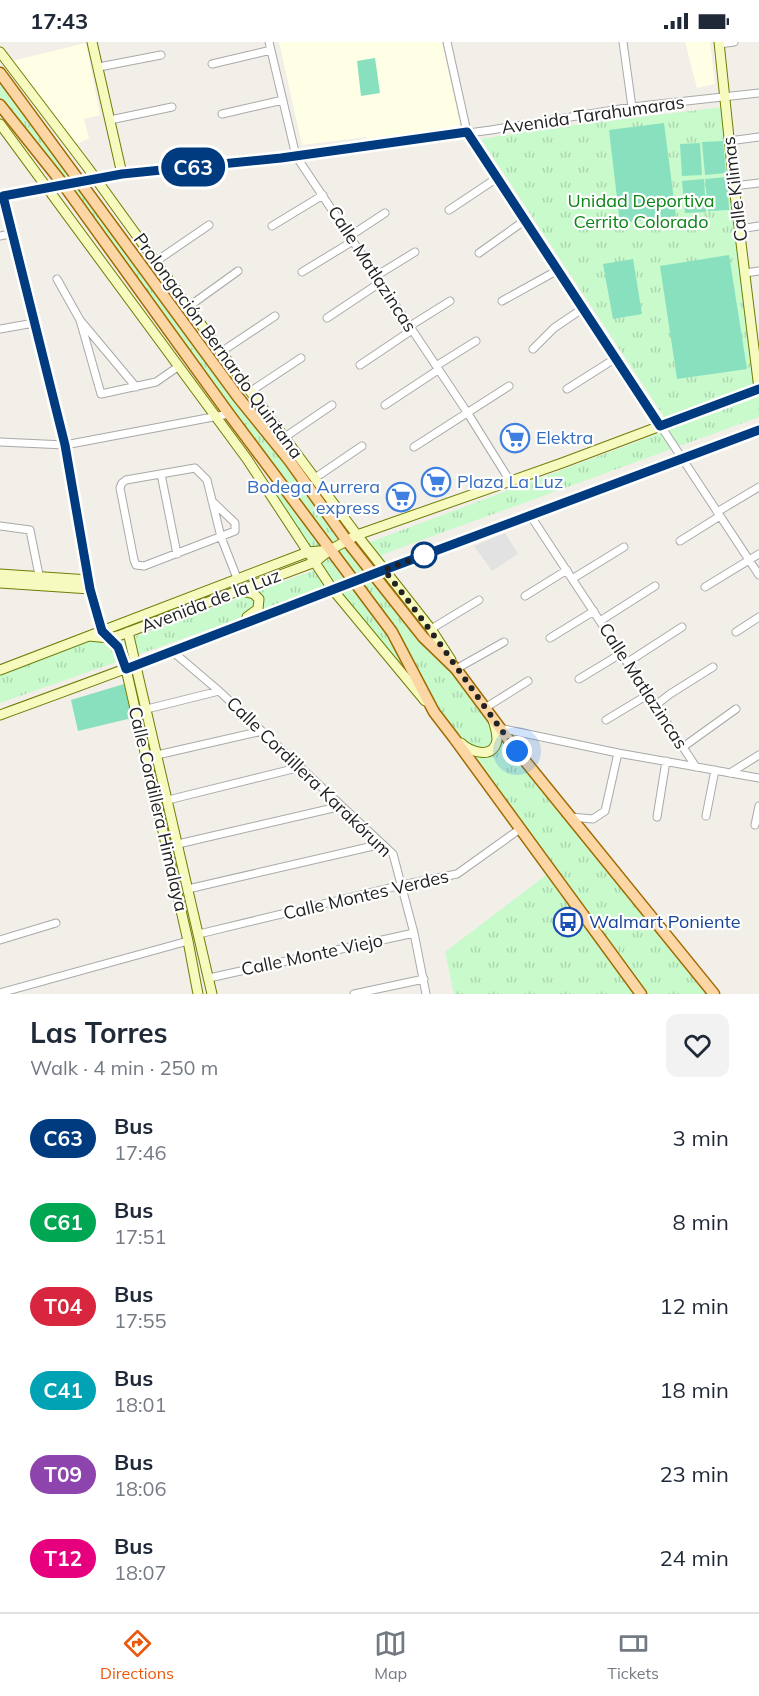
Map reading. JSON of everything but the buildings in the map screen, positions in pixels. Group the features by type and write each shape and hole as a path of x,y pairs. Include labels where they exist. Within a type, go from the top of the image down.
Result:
{"main road":[{"name":"Prolongación Bernardo Quintana","path":"0,74 238,397 289,460 347,542 423,637 456,669 496,724 714,994"},
{"name":"Prolongación Bernardo Quintana","path":"0,105 63,184 353,582 392,632 434,712 641,994"}],"street":[{"path":"92,42 122,174"},
{"path":"447,42 467,132 759,575"},
{"path":"623,42 632,107"},
{"path":"719,43 734,42"},
{"name":"Calle Kilimas","path":"719,43 734,186 756,336 759,389"},
{"path":"212,64 270,46"},
{"name":"Calle Matlazincas","path":"270,46 296,156 467,412 510,481"},
{"name":"Prolongación Bernardo Quintana","path":"0,52 357,535 431,629 456,669"},
{"path":"99,68 161,54"},
{"path":"0,74 13,70"},
{"name":"Avenida Tarahumaras","path":"2,196 122,174 296,156 632,107 759,93"},
{"path":"222,114 283,100"},
{"path":"110,120 172,107"},
{"name":"Prolongación Bernardo Quintana","path":"0,124 216,417 333,590 434,712"},
{"path":"729,141 759,137"},
{"path":"449,210 497,178"},
{"path":"734,186 759,183"},
{"path":"272,226 323,195"},
{"path":"2,196 14,233 65,445 89,584 102,631"},
{"path":"302,272 385,213"},
{"path":"479,254 524,221"},
{"path":"155,262 209,225"},
{"path":"740,229 759,226"},
{"path":"0,236 14,233"},
{"path":"327,318 415,252"},
{"path":"502,301 558,270"},
{"path":"188,307 238,271"},
{"path":"745,273 759,271"},
{"path":"57,279 80,320 136,387"},
{"path":"360,365 450,301"},
{"path":"533,349 554,328 582,309"},
{"path":"221,352 275,316"},
{"path":"80,320 100,392 106,394 156,382 179,366"},
{"path":"0,329 34,323"},
{"path":"385,405 476,341"},
{"path":"251,391 301,358"},
{"path":"567,389 616,358"},
{"path":"414,447 509,386"},
{"name":"Avenida de la Luz","path":"88,636 110,638 242,591 315,562 330,550 357,535 759,389"},
{"path":"285,437 332,405"},
{"path":"0,442 65,445 230,414"},
{"name":"Avenida de la Luz","path":"0,715 759,430"},
{"path":"315,478 362,446"},
{"path":"212,501 235,523 235,531 221,537 177,554 144,566 138,566 134,560 120,485 126,480 195,468 207,480 212,501 221,537 237,578"},
{"path":"161,474 177,554"},
{"path":"680,541 759,487"},
{"name":"Calle Matlazincas","path":"530,515 696,767"},
{"path":"0,526 30,530 40,581"},
{"path":"572,579 624,547"},
{"name":"Avenida de la Luz","path":"0,670 308,552 330,550"},
{"path":"705,587 759,554"},
{"path":"525,596 567,570"},
{"path":"0,574 40,581"},
{"path":"0,583 40,581 89,584"},
{"path":"600,621 655,586"},
{"path":"191,644 204,634 256,613 260,605 259,598 242,591"},
{"path":"431,629 479,600"},
{"path":"550,638 594,611"},
{"path":"736,632 759,616"},
{"path":"628,662 682,627"},
{"name":"Calle Cordillera Himalaya","path":"102,631 118,647 126,669 198,994"},
{"name":"Calle Cordillera Himalaya","path":"128,632 212,994"},
{"path":"456,669 504,642"},
{"name":"Calle Cordillera Karakórum","path":"172,651 219,691 393,854 414,933 426,994"},
{"path":"579,678 622,653"},
{"path":"656,705 713,667"},
{"path":"485,708 528,681"},
{"path":"147,709 219,691"},
{"path":"606,720 649,694"},
{"path":"683,747 736,709"},
{"path":"454,738 472,752 490,750 497,739 496,724 618,753 759,778"},
{"path":"157,755 262,731"},
{"path":"570,817 593,819 605,811 618,753"},
{"path":"730,773 759,755"},
{"path":"657,817 666,761"},
{"path":"168,800 301,767"},
{"path":"706,816 715,770"},
{"path":"178,844 342,806"},
{"path":"755,825 759,806"},
{"name":"Calle Montes Verdes","path":"199,934 457,874 520,829"},
{"path":"188,889 382,844"},
{"path":"0,940 56,923"},
{"name":"Calle Monte Viejo","path":"209,978 414,933"},
{"path":"0,993 188,941"},
{"path":"354,994 424,979"}],"shaded area":[{"path":"279,42 442,42 461,129 368,142 366,137 302,145"},
{"path":"685,42 710,42 715,84 697,88"},
{"path":"86,43 100,115 84,119 89,138 77,144 12,61"},
{"path":"505,533 518,554 492,571 474,546"}],"green space":[{"path":"375,58 380,93 361,96 357,61"},
{"path":"0,79 352,549 759,396 759,417 381,555 545,792 706,994 454,994 445,952 554,869 498,789 327,588 0,703 0,673 88,641 115,644 315,570 277,494 285,493 265,457 171,323 0,111"},
{"name":"Unidad Deportiva Cerrito Colorado","path":"723,107 757,384 665,418 481,139 557,127"},
{"path":"664,123 676,216 620,223 609,130"},
{"path":"723,141 726,173 705,175 702,142"},
{"path":"700,143 702,175 682,176 680,144"},
{"path":"727,177 729,210 708,211 705,179"},
{"path":"704,179 706,212 685,213 682,181"},
{"path":"729,255 747,369 677,379 660,266"},
{"path":"633,259 642,314 613,319 603,264"},
{"path":"124,684 132,718 78,731 71,700"}],"bus line":[{"name":"C63","path":"759,389 660,426 467,132 281,158 122,174 3,196 65,445 90,589 102,631 118,647 126,669 759,430"}],"place":[{"name":"Elektra","path":"515,438"},
{"name":"Plaza La Luz","path":"436,482"},
{"name":"Bodega Aurrera express","path":"401,497"},
{"name":"Walmart Poniente","path":"568,922"}],"route":[{"path":"424,555 426,554 384,570 431,629 456,669 517,751"}]}
